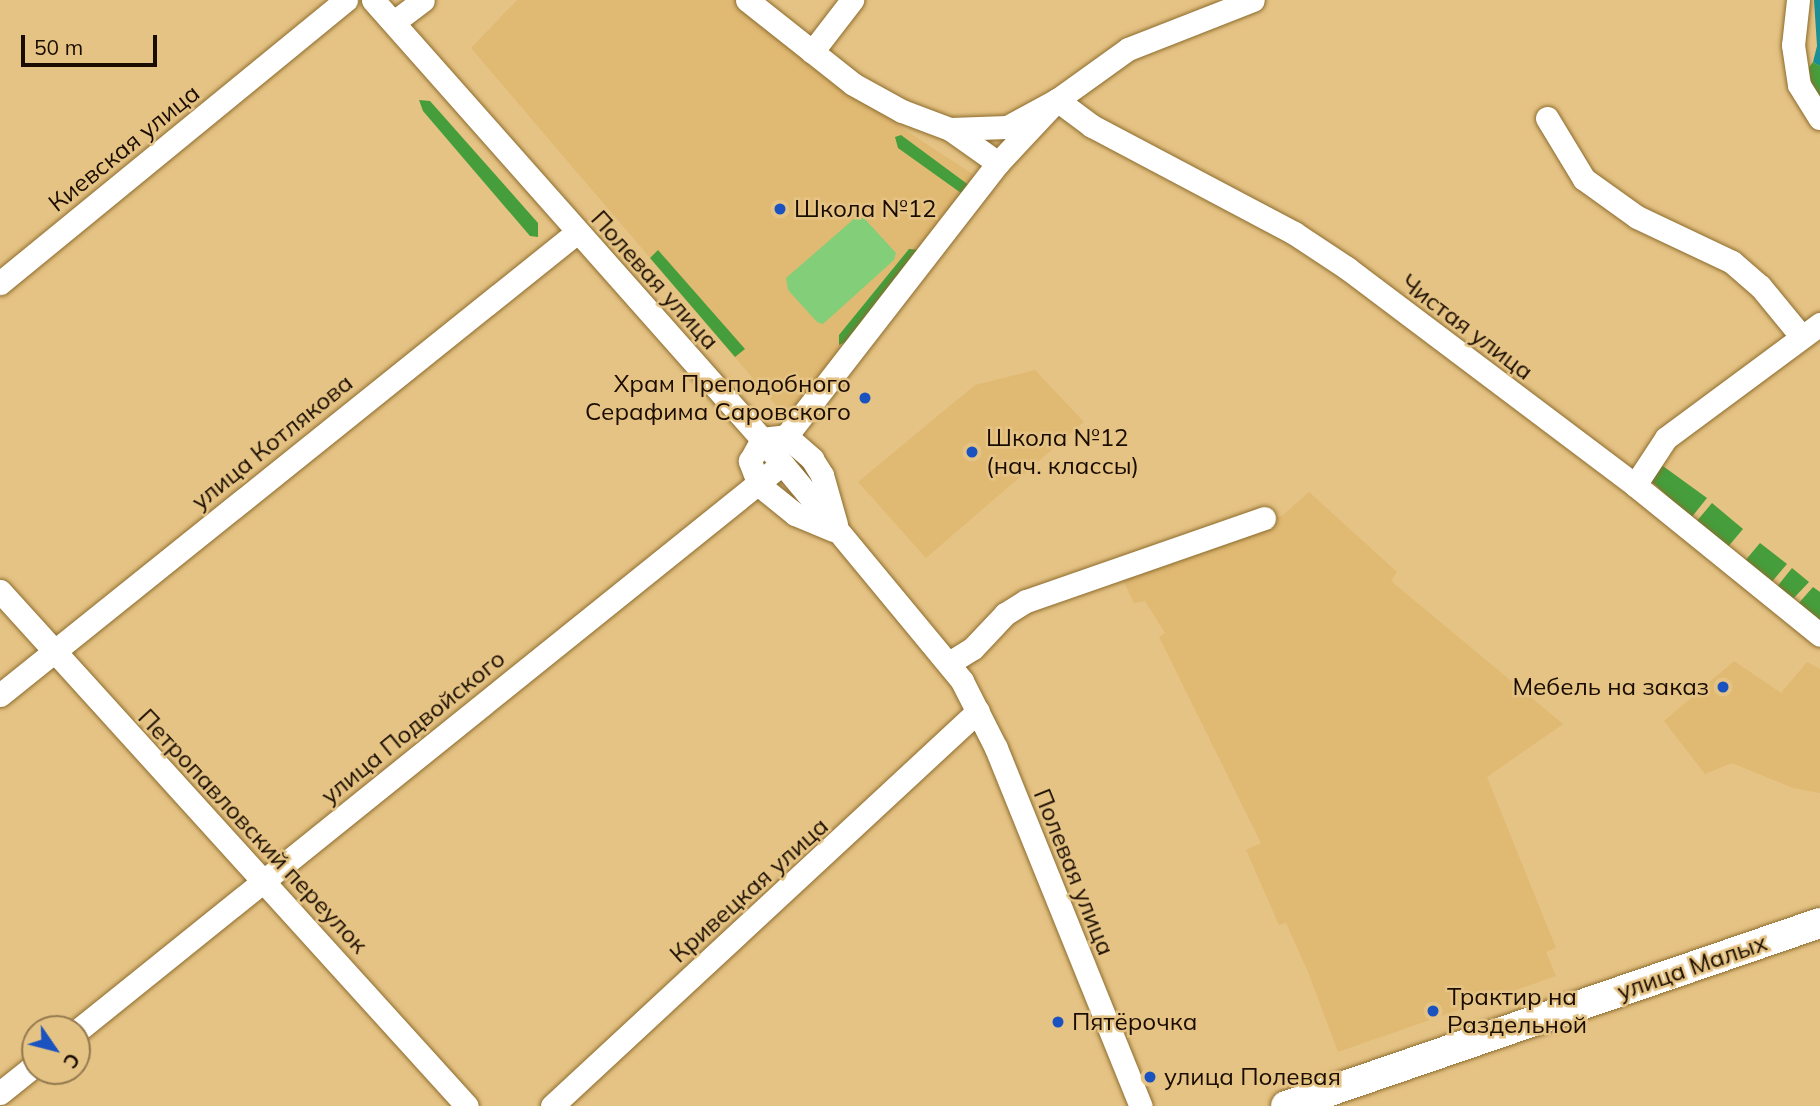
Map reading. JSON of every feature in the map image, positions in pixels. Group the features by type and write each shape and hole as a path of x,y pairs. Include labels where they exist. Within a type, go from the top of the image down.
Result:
{"main road":[{"name":"улица Малых","path":"1286,1106 1820,923"}],"street":[{"name":"Киевская улица","path":"0,283 346,0"},
{"name":"Полевая улица","path":"373,0 577,232 776,448 842,535 949,663 978,711 1141,1106"},
{"path":"394,22 423,0"},
{"path":"747,0 865,91 950,129 998,163"},
{"path":"812,52 852,0"},
{"path":"950,129 1007,127 1057,100 1128,49 1253,0"},
{"path":"1798,0 1793,45 1799,85 1820,118"},
{"path":"842,535 786,508 759,485 750,461 776,448 998,163 1057,100"},
{"name":"Чистая улица","path":"1057,100 1092,126 1294,233 1636,485 1820,635"},
{"path":"1547,118 1584,179 1637,217 1732,262 1811,330 1666,438 1636,485"},
{"name":"улица Котлякова","path":"0,695 577,232"},
{"name":"улица Подвойского","path":"91,1020 759,485 776,448"},
{"path":"949,663 973,648 1005,614 1026,601 1264,518"},
{"name":"Петропавловский переулок","path":"0,591 52,652 264,880 467,1106"},
{"name":"Кривецкая улица","path":"552,1106 978,711"},
{"path":"0,1093 21,1076"}],"shaded area":[{"name":"Школа №12","path":"517,0 740,0 902,128 977,177 790,422 471,48"},
{"name":"Школа №12 (нач. классы)","path":"1035,370 1084,422 926,558 858,482 975,385"},
{"path":"1309,492 1397,572 1391,581 1563,724 1487,777 1556,948 1546,952 1556,976 1338,1052 1286,923 1279,925 1246,850 1261,843 1159,637 1165,633 1145,601 1134,603 1120,574 1283,515"},
{"path":"1734,661 1781,693 1807,662 1820,669 1820,793 1793,788 1732,763 1705,774 1664,721"}],"green space":[{"path":"1813,62 1820,66 1820,106 1804,74"},
{"path":"419,100 430,101 538,223 538,237 530,236 423,111"},
{"path":"901,135 970,186 961,193 898,148 895,137"},
{"path":"855,218 864,218 896,253 894,260 823,324 817,322 788,290 786,278"},
{"path":"909,249 921,250 853,339 839,345 839,335"},
{"path":"658,250 745,349 735,357 650,258"},
{"path":"1656,461 1707,498 1691,518 1649,479"},
{"path":"1712,503 1743,529 1727,548 1696,522"},
{"path":"1760,543 1787,564 1770,584 1744,562"},
{"path":"1792,568 1809,582 1791,601 1776,588"},
{"path":"1813,587 1820,592 1820,623 1798,604"}],"water":[{"path":"1814,0 1820,0 1820,66 1813,62 1817,46"}],"place":[{"name":"Школа №12","path":"780,209"},
{"name":"Храм Преподобного Серафима Саровского","path":"865,398"},
{"name":"Школа №12 (нач. классы)","path":"972,452"},
{"name":"Мебель на заказ","path":"1723,687"},
{"name":"Трактир на Раздельной","path":"1433,1011"},
{"name":"Пятёрочка","path":"1058,1022"},
{"name":"улица Полевая","path":"1150,1077"}]}
